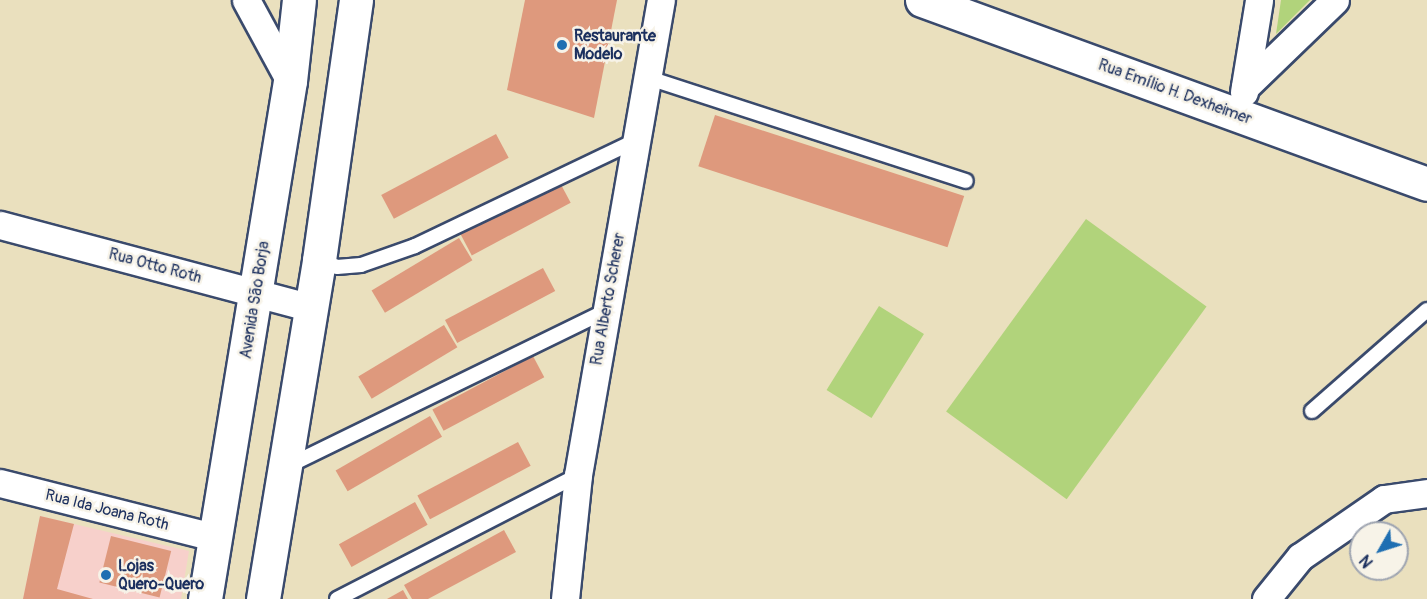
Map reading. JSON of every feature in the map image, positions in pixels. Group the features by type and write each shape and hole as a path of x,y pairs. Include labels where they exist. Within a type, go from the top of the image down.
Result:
{"main road":[{"name":"Avenida São Borja","path":"205,599 290,81 299,0"},
{"path":"263,599 309,307 319,260 356,0"},
{"name":"Rua Emílio H. Dexheimer","path":"922,0 962,7 1241,102 1427,184"}],"street":[{"path":"246,0 290,81"},
{"name":"Rua Alberto Scherer","path":"568,598 578,475 661,0"},
{"path":"1241,102 1259,0"},
{"path":"1241,102 1335,0"},
{"name":"Rua Otto Roth","path":"0,225 309,307"},
{"name":"Rua Ida Joana Roth","path":"0,483 214,537"},
{"path":"1266,599 1300,557 1384,499 1427,494"}],"lane":[{"path":"649,78 966,181"},
{"path":"319,260 337,267 361,265 415,246 635,141"},
{"path":"1312,411 1427,310"},
{"path":"283,469 606,311"},
{"path":"337,599 578,475"}],"shaded area":[{"name":"Lojas Quero-Quero","path":"40,516 189,551 181,599 23,599"}],"green space":[{"path":"1281,0 1310,0 1276,34"},
{"path":"1086,219 1207,307 1067,499 946,412"},
{"path":"879,306 924,334 871,418 827,390"}],"building":[{"name":"Restaurante Modelo","path":"525,0 617,0 594,118 507,90"},
{"path":"715,115 964,196 947,247 698,166"},
{"path":"496,134 509,158 394,219 381,195"},
{"path":"558,179 571,203 472,255 459,232"},
{"path":"459,238 472,260 385,313 372,291"},
{"path":"543,268 555,291 457,343 445,320"},
{"path":"444,325 457,347 372,399 358,377"},
{"path":"533,356 544,377 444,431 432,410"},
{"path":"430,416 442,437 348,491 336,470"},
{"path":"518,442 531,466 430,519 417,496"},
{"path":"415,502 428,525 352,567 339,544"},
{"path":"40,516 74,524 57,589 93,599 23,599"},
{"path":"504,530 516,552 428,599 412,599 404,585"},
{"path":"111,536 171,551 160,598 99,583"},
{"path":"403,590 408,599 387,599"}],"place":[{"name":"Restaurante Modelo","path":"562,45"},
{"name":"Lojas Quero-Quero","path":"106,575"}]}
